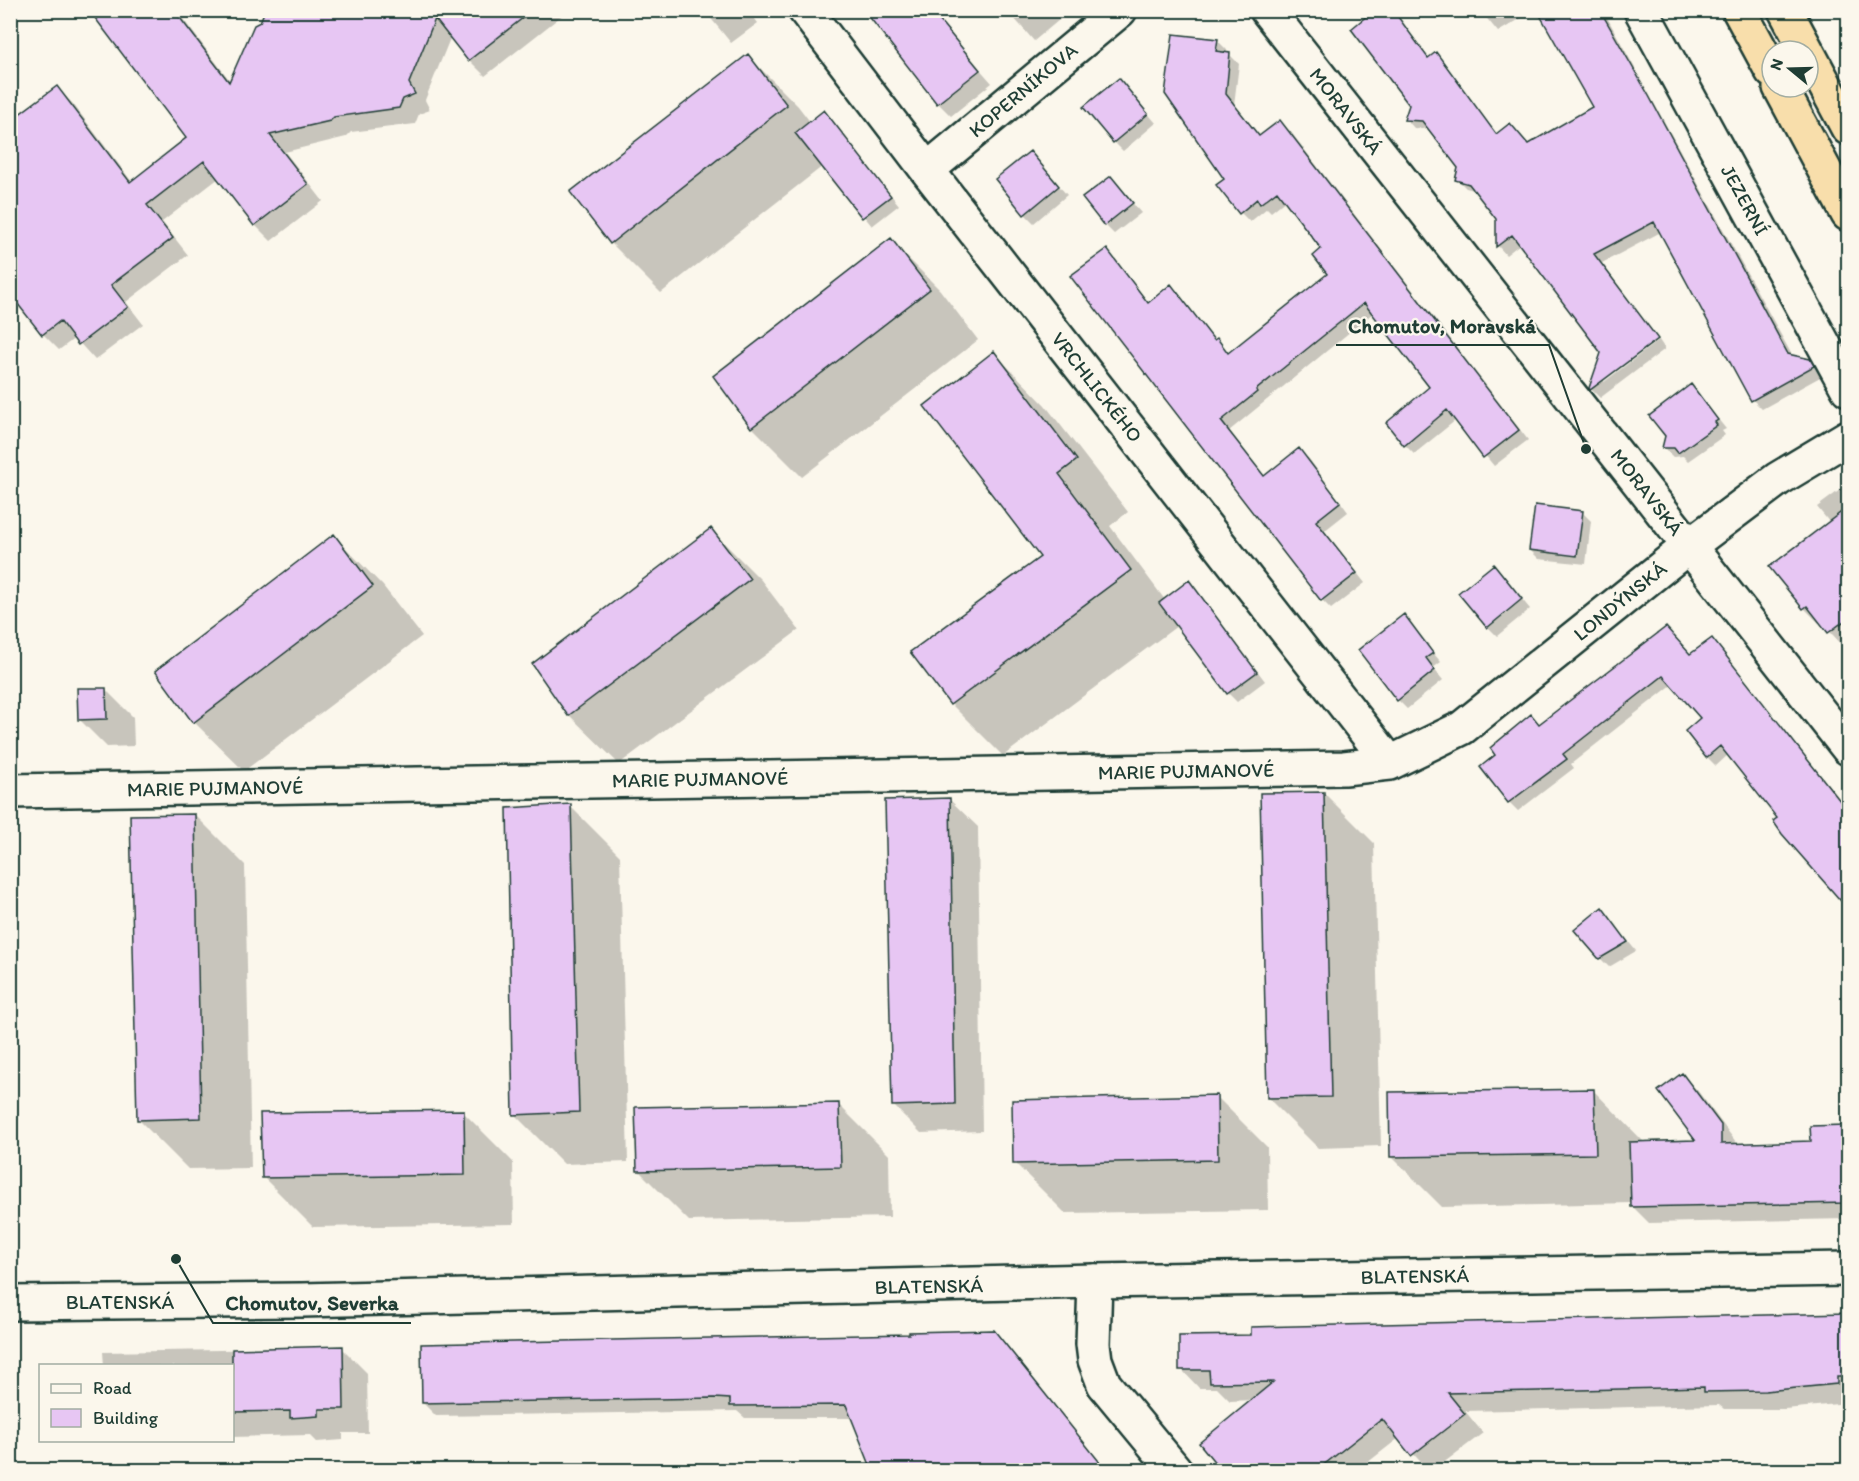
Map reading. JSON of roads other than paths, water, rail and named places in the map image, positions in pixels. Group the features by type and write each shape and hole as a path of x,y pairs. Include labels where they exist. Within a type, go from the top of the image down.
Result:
{"highway":[{"path":"1739,10 1760,49"},
{"path":"1785,10 1800,39"},
{"path":"1820,76 1848,128"},
{"path":"1786,99 1848,214"}],"street":[{"name":"VRCHLICKÉHO","path":"805,10 927,170 1390,763"},
{"name":"KOPERNÍKOVA","path":"927,170 1120,10"},
{"name":"MORAVSKÁ","path":"1267,10 1848,748"},
{"name":"JEZERNÍ","path":"1641,10 1848,389"},
{"name":"LONDÝNSKÁ","path":"1390,763 1462,728 1689,546 1778,479 1848,437"},
{"name":"MARIE PUJMANOVÉ","path":"10,791 1344,768 1390,763"},
{"name":"BLATENSKÁ","path":"10,1303 326,1300 1095,1281 1848,1269"},
{"path":"1095,1281 1093,1344 1095,1360 1104,1384 1175,1470"}],"place":[{"name":"Chomutov, Moravská","path":"1586,449"},
{"name":"Chomutov, Severka","path":"176,1259"}]}
